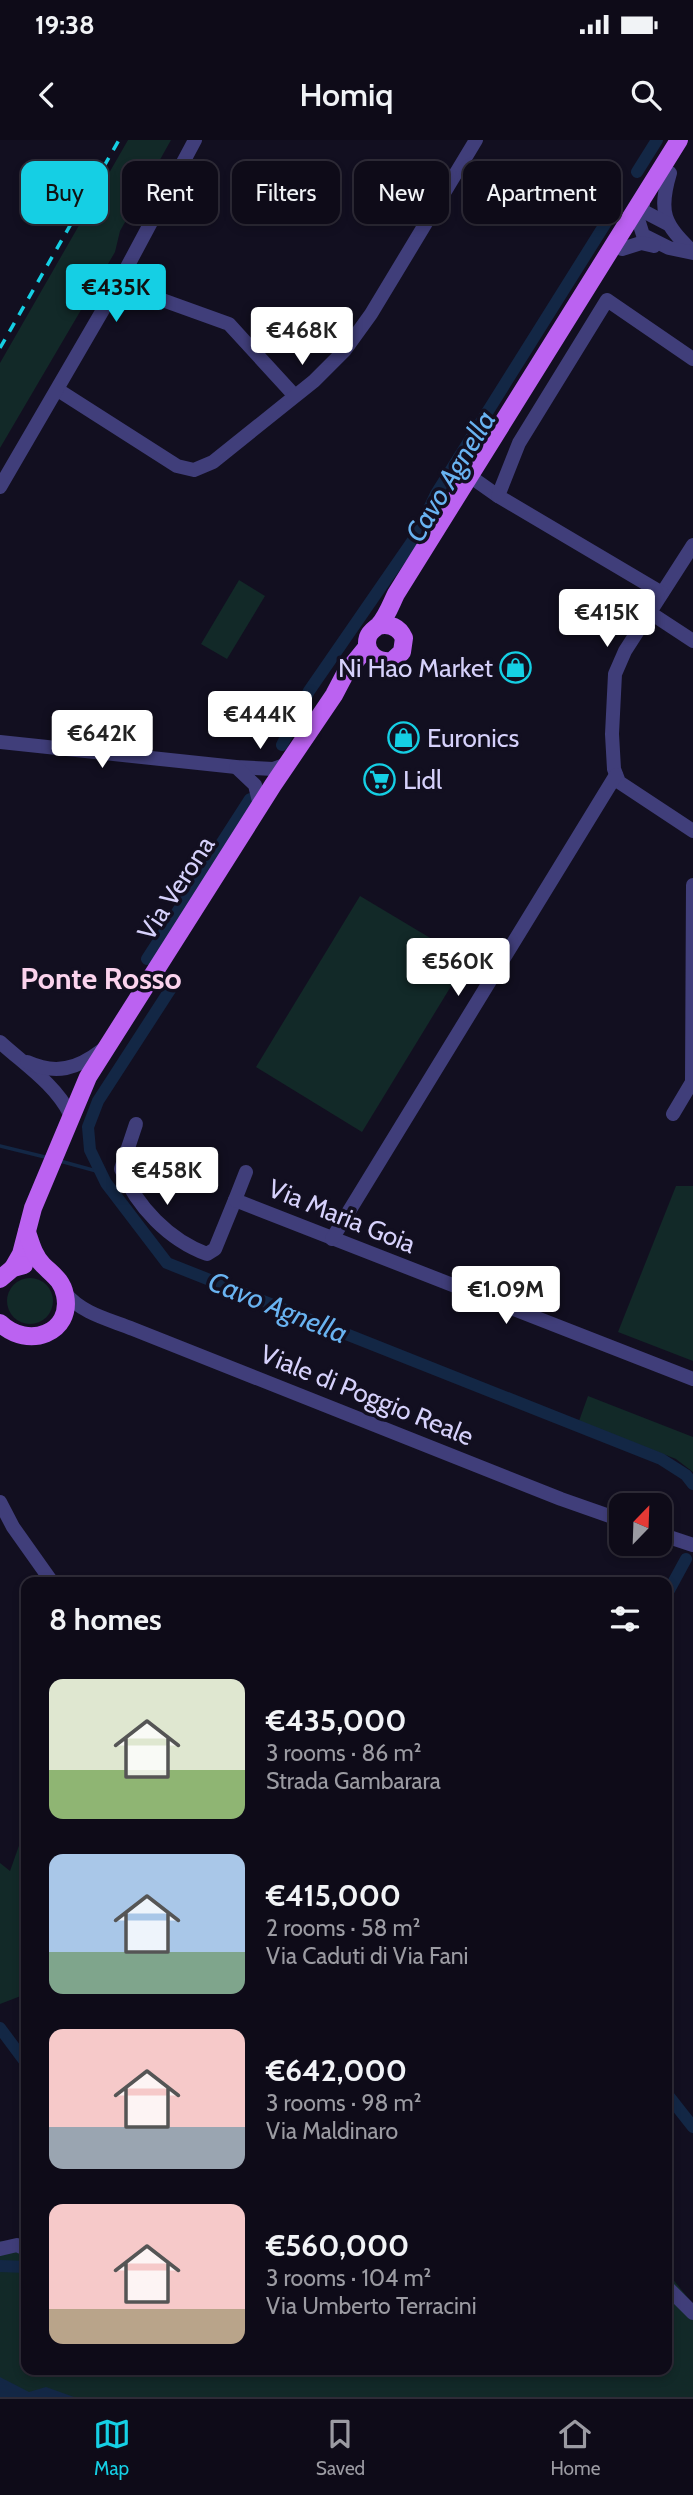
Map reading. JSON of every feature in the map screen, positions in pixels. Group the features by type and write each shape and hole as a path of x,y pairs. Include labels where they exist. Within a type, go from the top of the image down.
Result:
{"main road":[{"name":"Via Verona","path":"557,337 590,301 670,173 683,141"},
{"name":"Via Verona","path":"7,1274 21,1254 52,1159 72,1109 105,1048 260,805 334,695 366,666 373,654 370,632 378,626 471,478 580,295 683,141"},
{"name":"Via Verona","path":"373,654 392,661 398,657 404,645 400,606 409,575"},
{"path":"378,626 391,625 401,633"},
{"path":"0,1345 18,1336 36,1337 50,1332 65,1312 62,1284 36,1256 27,1232"},
{"path":"7,1274 28,1264 45,1267"},
{"path":"0,1323 18,1336"}],"street":[{"path":"0,487 118,284 195,140"},
{"path":"58,390 177,466 194,470 213,462 314,381 345,350 372,314 476,140"},
{"name":"Via Verona","path":"580,295 641,216 683,141"},
{"path":"670,173 662,207 668,224 693,253"},
{"path":"668,224 641,216 645,237 669,248"},
{"path":"622,249 641,243 693,253"},
{"path":"118,284 229,324 295,395"},
{"path":"499,496 519,443 607,300 693,359"},
{"path":"471,478 662,593"},
{"path":"693,545 625,651 615,674 612,733 616,775 627,789 693,831"},
{"path":"649,612 693,641"},
{"path":"0,742 236,767 273,769 287,764"},
{"path":"236,767 255,785 260,805"},
{"path":"332,1238 616,775"},
{"path":"673,1114 692,1082 693,884"},
{"path":"0,1042 29,1063 72,1109"},
{"path":"29,1063 52,1070 74,1068 105,1048"},
{"path":"136,1124 121,1169 160,1227 174,1238 207,1254 215,1249 235,1200"},
{"name":"Via Maria Goia","path":"246,1172 235,1200 693,1379"},
{"name":"Viale di Poggio Reale","path":"65,1293 81,1308 95,1316 609,1516"},
{"path":"57,1324 95,1316"},
{"path":"0,1503 13,1527 48,1577"},
{"path":"672,1538 690,1543"},
{"path":"0,2249 17,2245 21,2247"},
{"path":"672,2292 693,2313"}],"green space":[{"path":"128,140 171,140 159,161 122,161 124,224 115,252 0,448 0,363 80,224 108,224 108,175"},
{"path":"239,580 265,596 227,659 201,644"},
{"path":"360,896 467,960 362,1132 256,1067"},
{"path":"676,1186 693,1186 693,1361 618,1332"},
{"path":"30,1278 46,1285 53,1301 46,1317 30,1324 14,1317 7,1301 14,1285"},
{"path":"588,1396 693,1437 693,1472 676,1459 579,1421"},
{"path":"21,1840 21,1996 0,2004 0,1863 10,1871"},
{"path":"0,2241 21,2243 21,2375 672,2375 672,2278 693,2304 693,2397 0,2397"}],"water":[{"path":"0,2377 29,2392 46,2387 74,2397 0,2397"}],"waterway":[{"name":"Cavo Agnella","path":"637,172 657,140"},
{"name":"Cavo Agnella","path":"282,745 309,691 416,536 436,494 605,224"},
{"name":"Cavo Agnella","path":"147,959 250,799"},
{"name":"Cavo Agnella","path":"177,979 98,1101 88,1127 90,1150 106,1183 167,1263 661,1459 686,1475 693,1484"},
{"path":"0,1146 49,1158"},
{"path":"60,1161 100,1172"},
{"name":"Cavo Agnella","path":"672,1585 686,1559"},
{"path":"0,2028 21,2056"},
{"name":"Cavo Agnella","path":"672,2100 693,2127"},
{"path":"0,2266 21,2267"}],"railway":[{"path":"0,348 119,140"}],"place":[{"name":"Ni Hao Market","path":"516,668"},
{"name":"Euronics","path":"404,738"},
{"name":"Lidl","path":"380,780"}],"district":[{"name":"Ponte Rosso","path":"101,978"}]}
